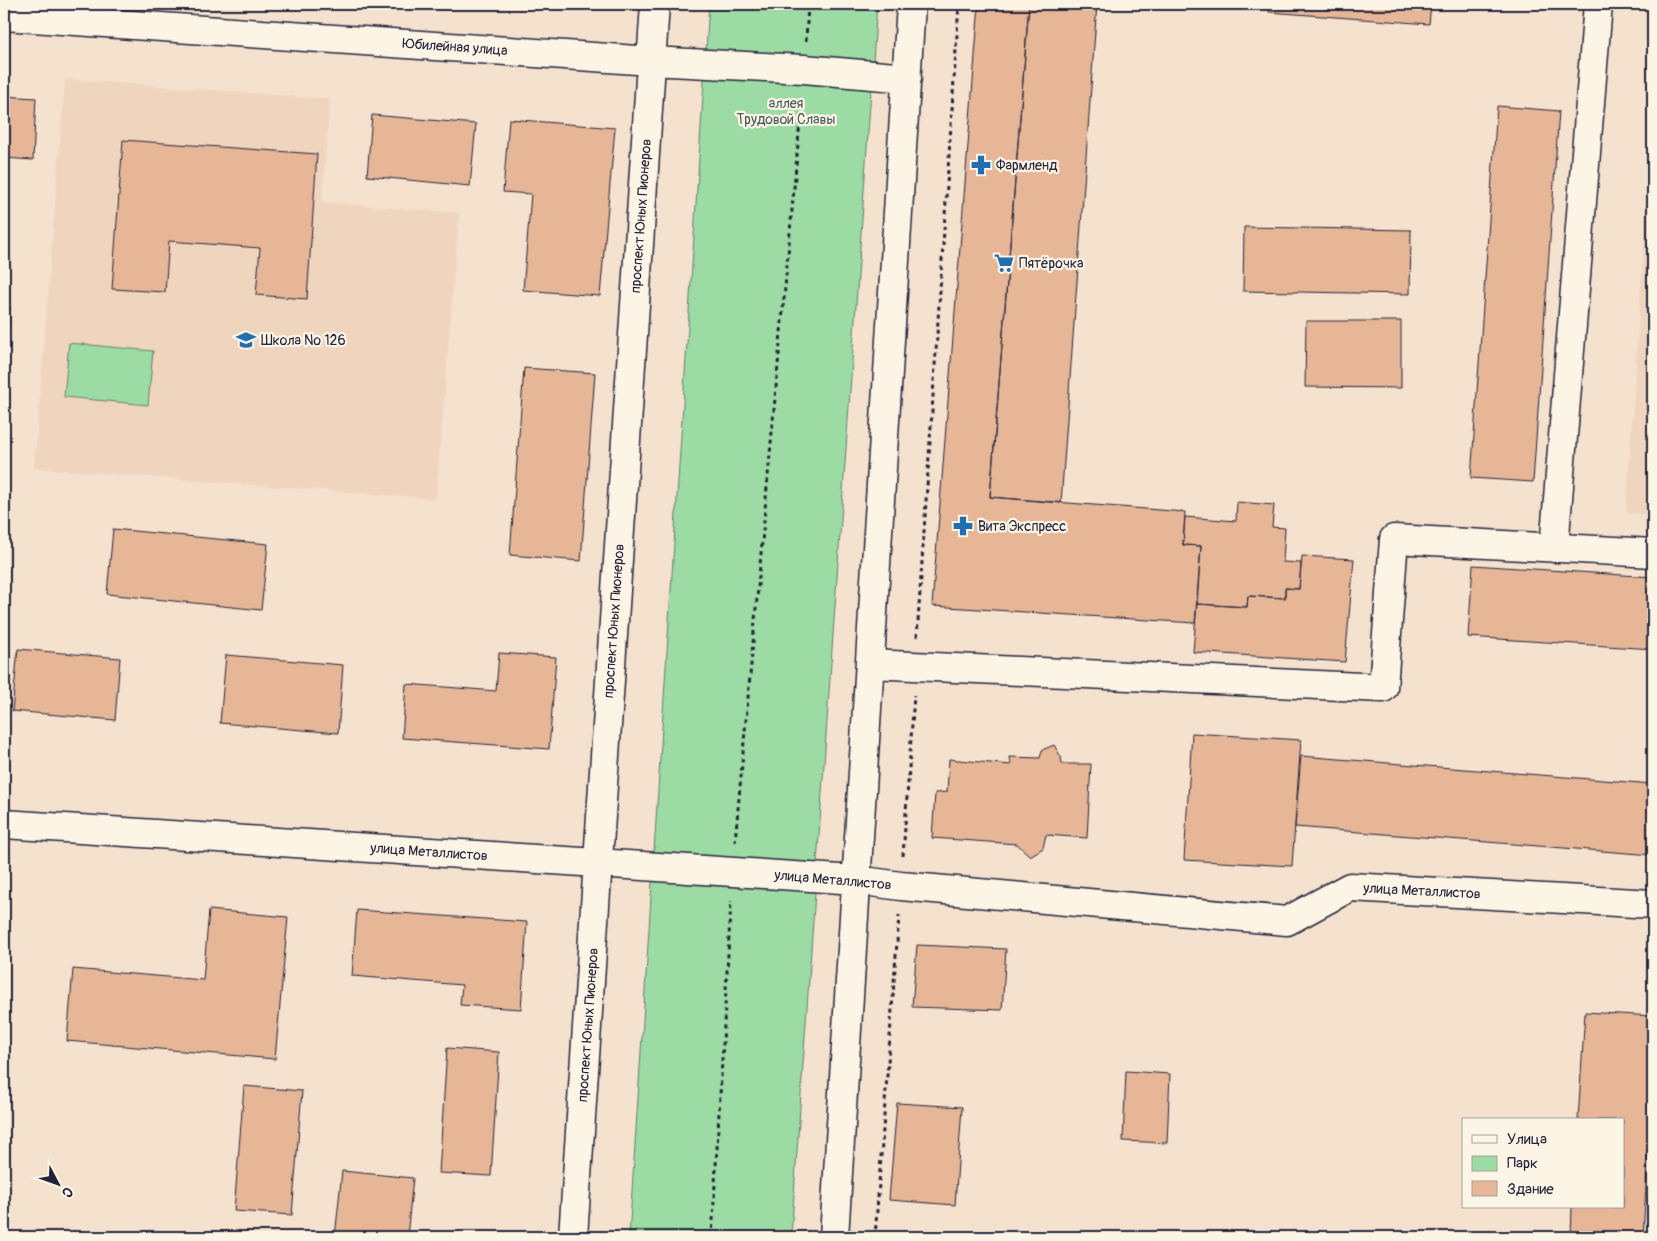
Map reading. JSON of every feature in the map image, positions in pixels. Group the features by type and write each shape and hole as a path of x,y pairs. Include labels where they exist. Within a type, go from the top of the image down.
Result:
{"street":[{"name":"проспект Юных Пионеров","path":"574,1237 655,4"},
{"path":"834,1237 911,4"},
{"path":"1554,548 1598,4"},
{"name":"Юбилейная улица","path":"4,16 651,61 804,69 907,78"},
{"path":"870,664 1383,688 1394,539 1653,553"},
{"name":"улица Металлистов","path":"4,824 856,880 901,886 1287,921 1350,887 1653,904"}],"path":[{"path":"712,1237 733,872 804,69 808,4"},
{"path":"875,1237 916,666 959,4"}],"shaded area":[{"name":"Школа № 126","path":"65,79 330,99 322,202 459,213 436,499 34,468"},
{"path":"1653,103 1653,515 1626,513"}],"green space":[{"name":"аллея Трудовой Славы","path":"709,4 877,4 791,1237 629,1237"},
{"path":"69,343 153,351 148,405 64,397"}],"building":[{"path":"571,4 633,4 633,8"},
{"path":"979,4 1029,4 990,497 1185,512 1183,545 1201,546 1195,623 932,606"},
{"path":"1029,4 1097,4 1061,503 990,497"},
{"path":"1269,4 1431,4 1429,24 1269,12"},
{"path":"4,96 36,98 33,160 4,158"},
{"path":"1497,106 1559,111 1533,482 1471,478"},
{"path":"372,115 476,124 470,186 367,176"},
{"path":"509,119 615,128 600,296 523,290 531,194 503,192"},
{"path":"123,140 317,154 307,299 256,295 260,248 169,241 165,292 112,289"},
{"path":"1244,227 1411,230 1410,294 1243,291"},
{"path":"4,306 10,307 4,381"},
{"path":"1306,321 1401,321 1401,388 1305,387"},
{"path":"524,368 595,373 581,561 510,555"},
{"path":"1237,502 1274,505 1272,527 1285,528 1283,562 1301,563 1299,589 1285,588 1285,598 1248,596 1247,607 1197,604 1201,546 1183,545 1185,517 1236,521"},
{"path":"113,529 268,544 261,610 107,594"},
{"path":"1302,556 1354,559 1345,662 1193,652 1197,604 1247,607 1248,596 1285,598 1285,588 1299,589"},
{"path":"1473,565 1653,577 1653,649 1468,637"},
{"path":"18,649 120,658 115,720 12,711"},
{"path":"499,653 556,657 549,749 402,738 406,684 496,691"},
{"path":"226,655 343,665 338,733 220,723"},
{"path":"1192,733 1301,740 1292,866 1184,860"},
{"path":"1054,745 1061,757 1062,764 1091,764 1087,838 1046,835 1043,848 1030,856 1017,844 932,838 935,793 947,792 949,759 1011,765 1010,757 1040,758 1042,750"},
{"path":"1301,756 1653,784 1653,855 1295,827"},
{"path":"209,910 288,917 275,1059 67,1041 73,969 203,980"},
{"path":"357,910 527,922 521,1009 460,1005 462,985 352,976"},
{"path":"917,945 1006,949 1002,1010 912,1007"},
{"path":"1585,1012 1653,1016 1653,1065 1643,1237 1571,1237 1572,1208 1624,1208 1624,1118 1578,1118"},
{"path":"447,1048 499,1052 491,1176 439,1173"},
{"path":"1126,1071 1170,1074 1167,1143 1123,1141"},
{"path":"244,1086 302,1091 292,1215 234,1211"},
{"path":"897,1103 962,1107 955,1205 889,1200"},
{"path":"342,1171 413,1178 407,1237 335,1237"}],"place":[{"name":"Фармленд","path":"981,165"},
{"name":"Пятёрочка","path":"1004,263"},
{"name":"Школа № 126","path":"246,340"},
{"name":"Вита Экспресс","path":"963,526"}]}
